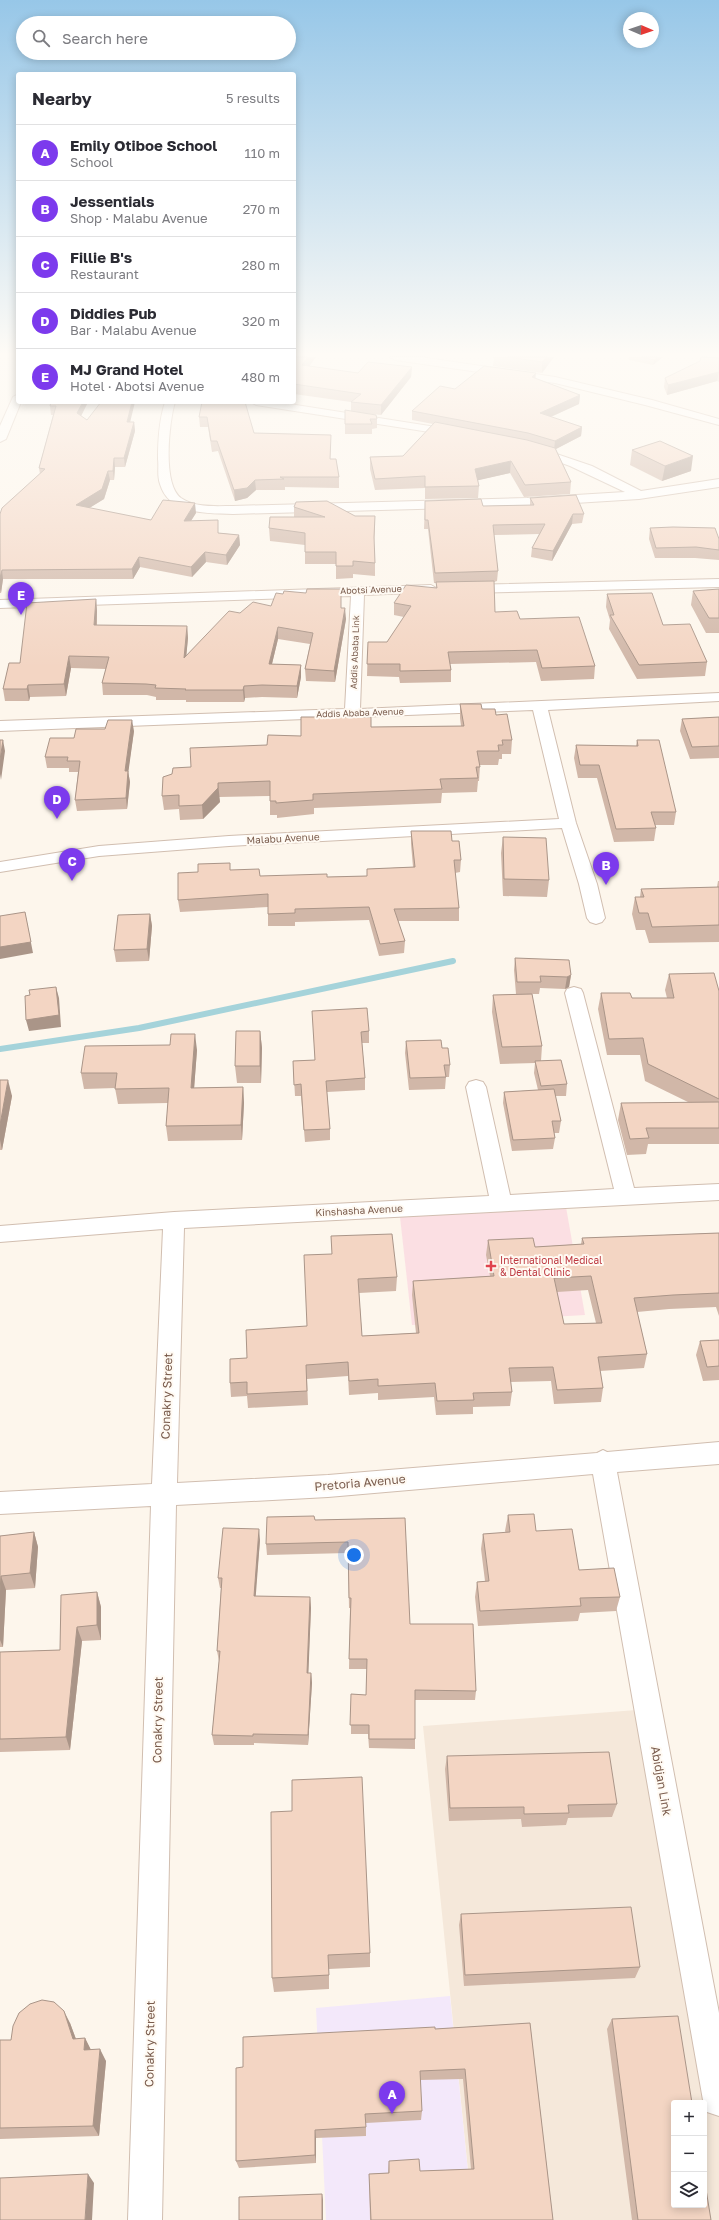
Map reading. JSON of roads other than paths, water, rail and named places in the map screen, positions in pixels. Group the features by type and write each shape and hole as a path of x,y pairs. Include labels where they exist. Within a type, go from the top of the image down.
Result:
{"street":[{"path":"165,461 165,484 171,497 185,505 233,510 527,502 639,495 719,483"},
{"path":"573,461 600,472 639,495"},
{"name":"Abotsi Avenue","path":"0,604 358,591 719,583"},
{"name":"Addis Ababa Link","path":"352,713 358,591"},
{"name":"Addis Ababa Avenue","path":"0,726 719,697"},
{"path":"539,705 568,823 588,884 596,918"},
{"name":"Malabu Avenue","path":"0,867 99,851 229,841 568,823"},
{"path":"574,993 626,1198"},
{"path":"476,1086 501,1202"},
{"name":"Kinshasha Avenue","path":"0,1234 174,1220 501,1202 626,1198 719,1192"},
{"name":"Conakry Street","path":"145,2220 164,1494 174,1220"},
{"name":"Pretoria Avenue","path":"0,1504 328,1486 603,1461 719,1453"},
{"name":"Abidjan Link","path":"603,1461 719,2100"}],"waterway":[{"path":"0,1049 139,1028 453,961"}],"place":[{"name":"MJ Grand Hotel","path":"21,615"},
{"name":"Diddies Pub","path":"57,819"},
{"name":"Fillie B's","path":"72,881"},
{"name":"Jessentials","path":"606,885"},
{"name":"International Medical & Dental Clinic","path":"491,1266"},
{"name":"Emily Otiboe School","path":"392,2114"}]}
